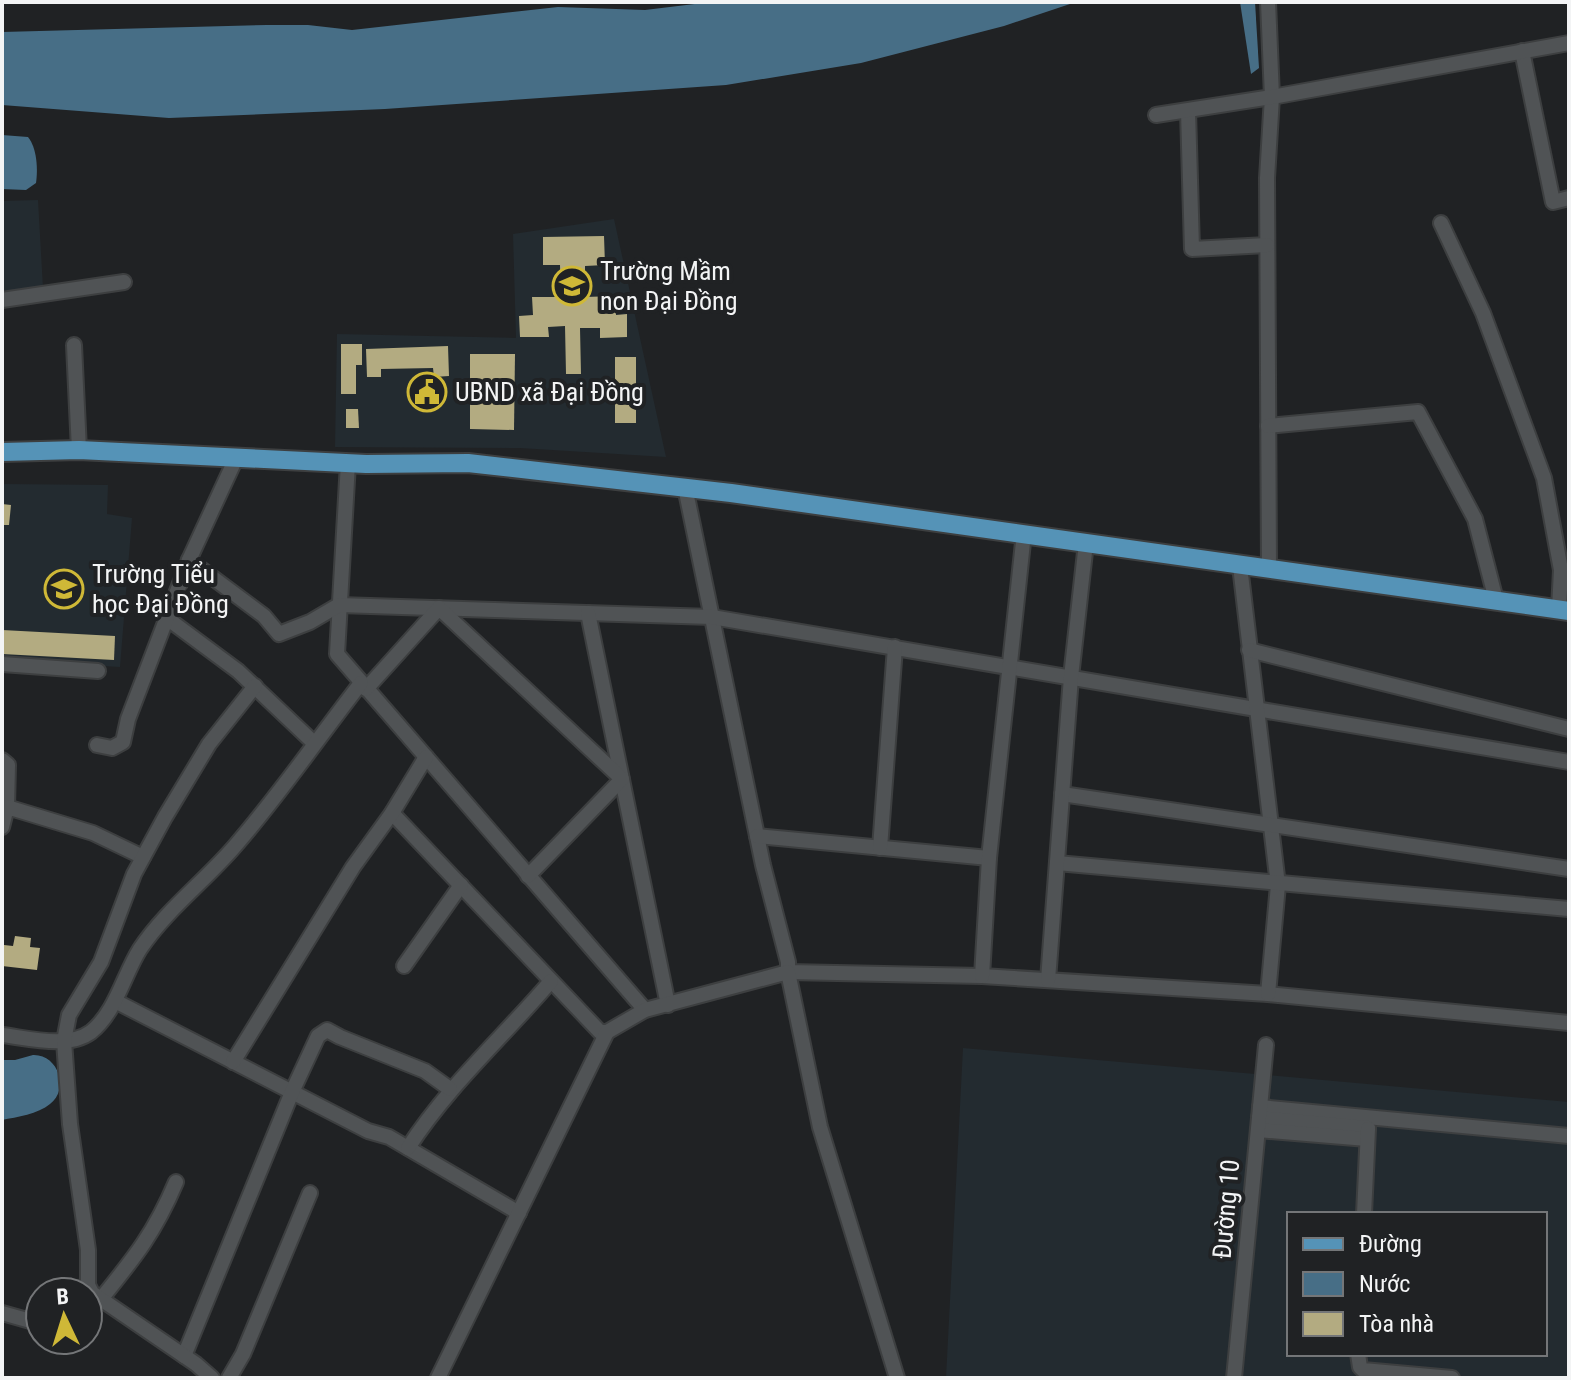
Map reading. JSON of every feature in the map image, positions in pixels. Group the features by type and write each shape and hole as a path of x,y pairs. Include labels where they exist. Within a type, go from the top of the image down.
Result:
{"main road":[{"path":"2,452 79,450 348,463 468,463 685,487 1564,610"}],"street":[{"path":"1268,2 1272,97 1267,178 1269,569"},
{"path":"1156,115 1569,43"},
{"path":"1522,51 1553,202 1569,198"},
{"path":"1188,111 1192,249 1267,245"},
{"path":"1441,223 1483,313 1544,478 1561,570 1564,610"},
{"path":"2,300 124,282"},
{"path":"74,345 79,450"},
{"path":"1268,426 1418,412 1475,519 1496,600"},
{"path":"97,745 112,748 123,742 128,719 189,560 237,456"},
{"path":"348,463 337,654 645,1010"},
{"path":"685,487 757,836 788,962 820,1127 897,1378"},
{"path":"982,976 989,858 1024,533"},
{"path":"1048,980 1071,677 1086,543"},
{"path":"189,560 264,616 279,634 310,622 339,605 712,617 1569,762"},
{"path":"1240,566 1278,883 1268,994"},
{"path":"2,1035 64,1041 91,1032 115,1001 141,948 180,901 237,844 314,743 439,608"},
{"path":"439,608 622,779"},
{"path":"588,613 668,1005"},
{"path":"168,619 238,671 314,743"},
{"path":"880,848 895,647"},
{"path":"1249,650 1569,729"},
{"path":"2,664 98,671"},
{"path":"88,1276 88,1250 70,1124 64,1041 69,1015 101,962 143,857 209,744 255,686"},
{"path":"233,1062 353,867 392,813 426,757"},
{"path":"2,760 10,771 2,827"},
{"path":"528,876 622,779"},
{"path":"1062,794 1569,869"},
{"path":"7,807 93,833 143,857"},
{"path":"392,813 600,1032 607,1032 645,1010 788,972 982,976 1268,994 1569,1023"},
{"path":"757,836 989,858"},
{"path":"1057,863 1569,909"},
{"path":"404,966 461,885"},
{"path":"408,1148 450,1089 510,1029 551,981"},
{"path":"115,1001 408,1148 519,1213"},
{"path":"184,1356 318,1036 327,1030 425,1071 450,1089"},
{"path":"438,1378 607,1032"},
{"name":"Đường 10","path":"1234,1378 1266,1045"},
{"path":"1259,1119 1368,1128 1569,1136"},
{"path":"1259,1119 1368,1128"},
{"path":"1364,1212 1368,1128"},
{"path":"104,1295 143,1248 161,1218 176,1182"},
{"path":"229,1378 243,1354 310,1193"},
{"path":"104,1301 212,1378"},
{"path":"2,1313 24,1319"},
{"path":"1358,1356 1363,1370 1452,1378"}],"shaded area":[{"path":"38,200 43,288 2,293 2,201"},
{"path":"614,219 666,457 520,448 335,447 337,334 516,338 513,234"},
{"name":"Trường Tiểu học Đại Đồng","path":"2,484 108,485 107,514 132,518 120,667 2,660"},
{"path":"963,1048 1569,1102 1569,1378 946,1378"}],"water":[{"path":"711,2 1076,2 1004,26 861,63 726,85 385,109 169,118 2,105 2,32 267,25 308,25 352,30 558,7 645,10"},
{"path":"1240,2 1255,2 1259,68 1251,74"},
{"path":"2,135 28,137 33,147 37,165 36,183 26,190 2,189"},
{"path":"42,1056 55,1066 60,1082 56,1098 40,1110 2,1120 2,1060"}],"building":[{"path":"604,236 605,265 585,266 585,297 615,296 616,315 627,314 627,337 600,338 600,328 580,328 581,374 566,374 565,326 548,327 549,337 520,337 519,316 533,315 532,297 561,297 560,265 543,265 543,237"},
{"path":"341,344 362,344 362,365 356,365 356,394 341,394"},
{"path":"448,346 449,376 434,377 433,368 381,369 381,377 367,377 366,349"},
{"path":"470,354 515,354 514,430 470,429"},
{"path":"615,357 636,357 636,423 615,423"},
{"path":"346,409 358,409 359,428 346,428"},
{"path":"2,504 11,505 9,525 2,525"},
{"path":"2,630 115,636 114,660 2,654"},
{"path":"15,936 31,938 30,947 40,948 37,970 2,966 4,945 13,946"}],"place":[{"name":"Trường Mầm non Đại Đồng","path":"572,286"},
{"name":"UBND xã Đại Đồng","path":"427,392"},
{"name":"Trường Tiểu học Đại Đồng","path":"64,589"}]}
